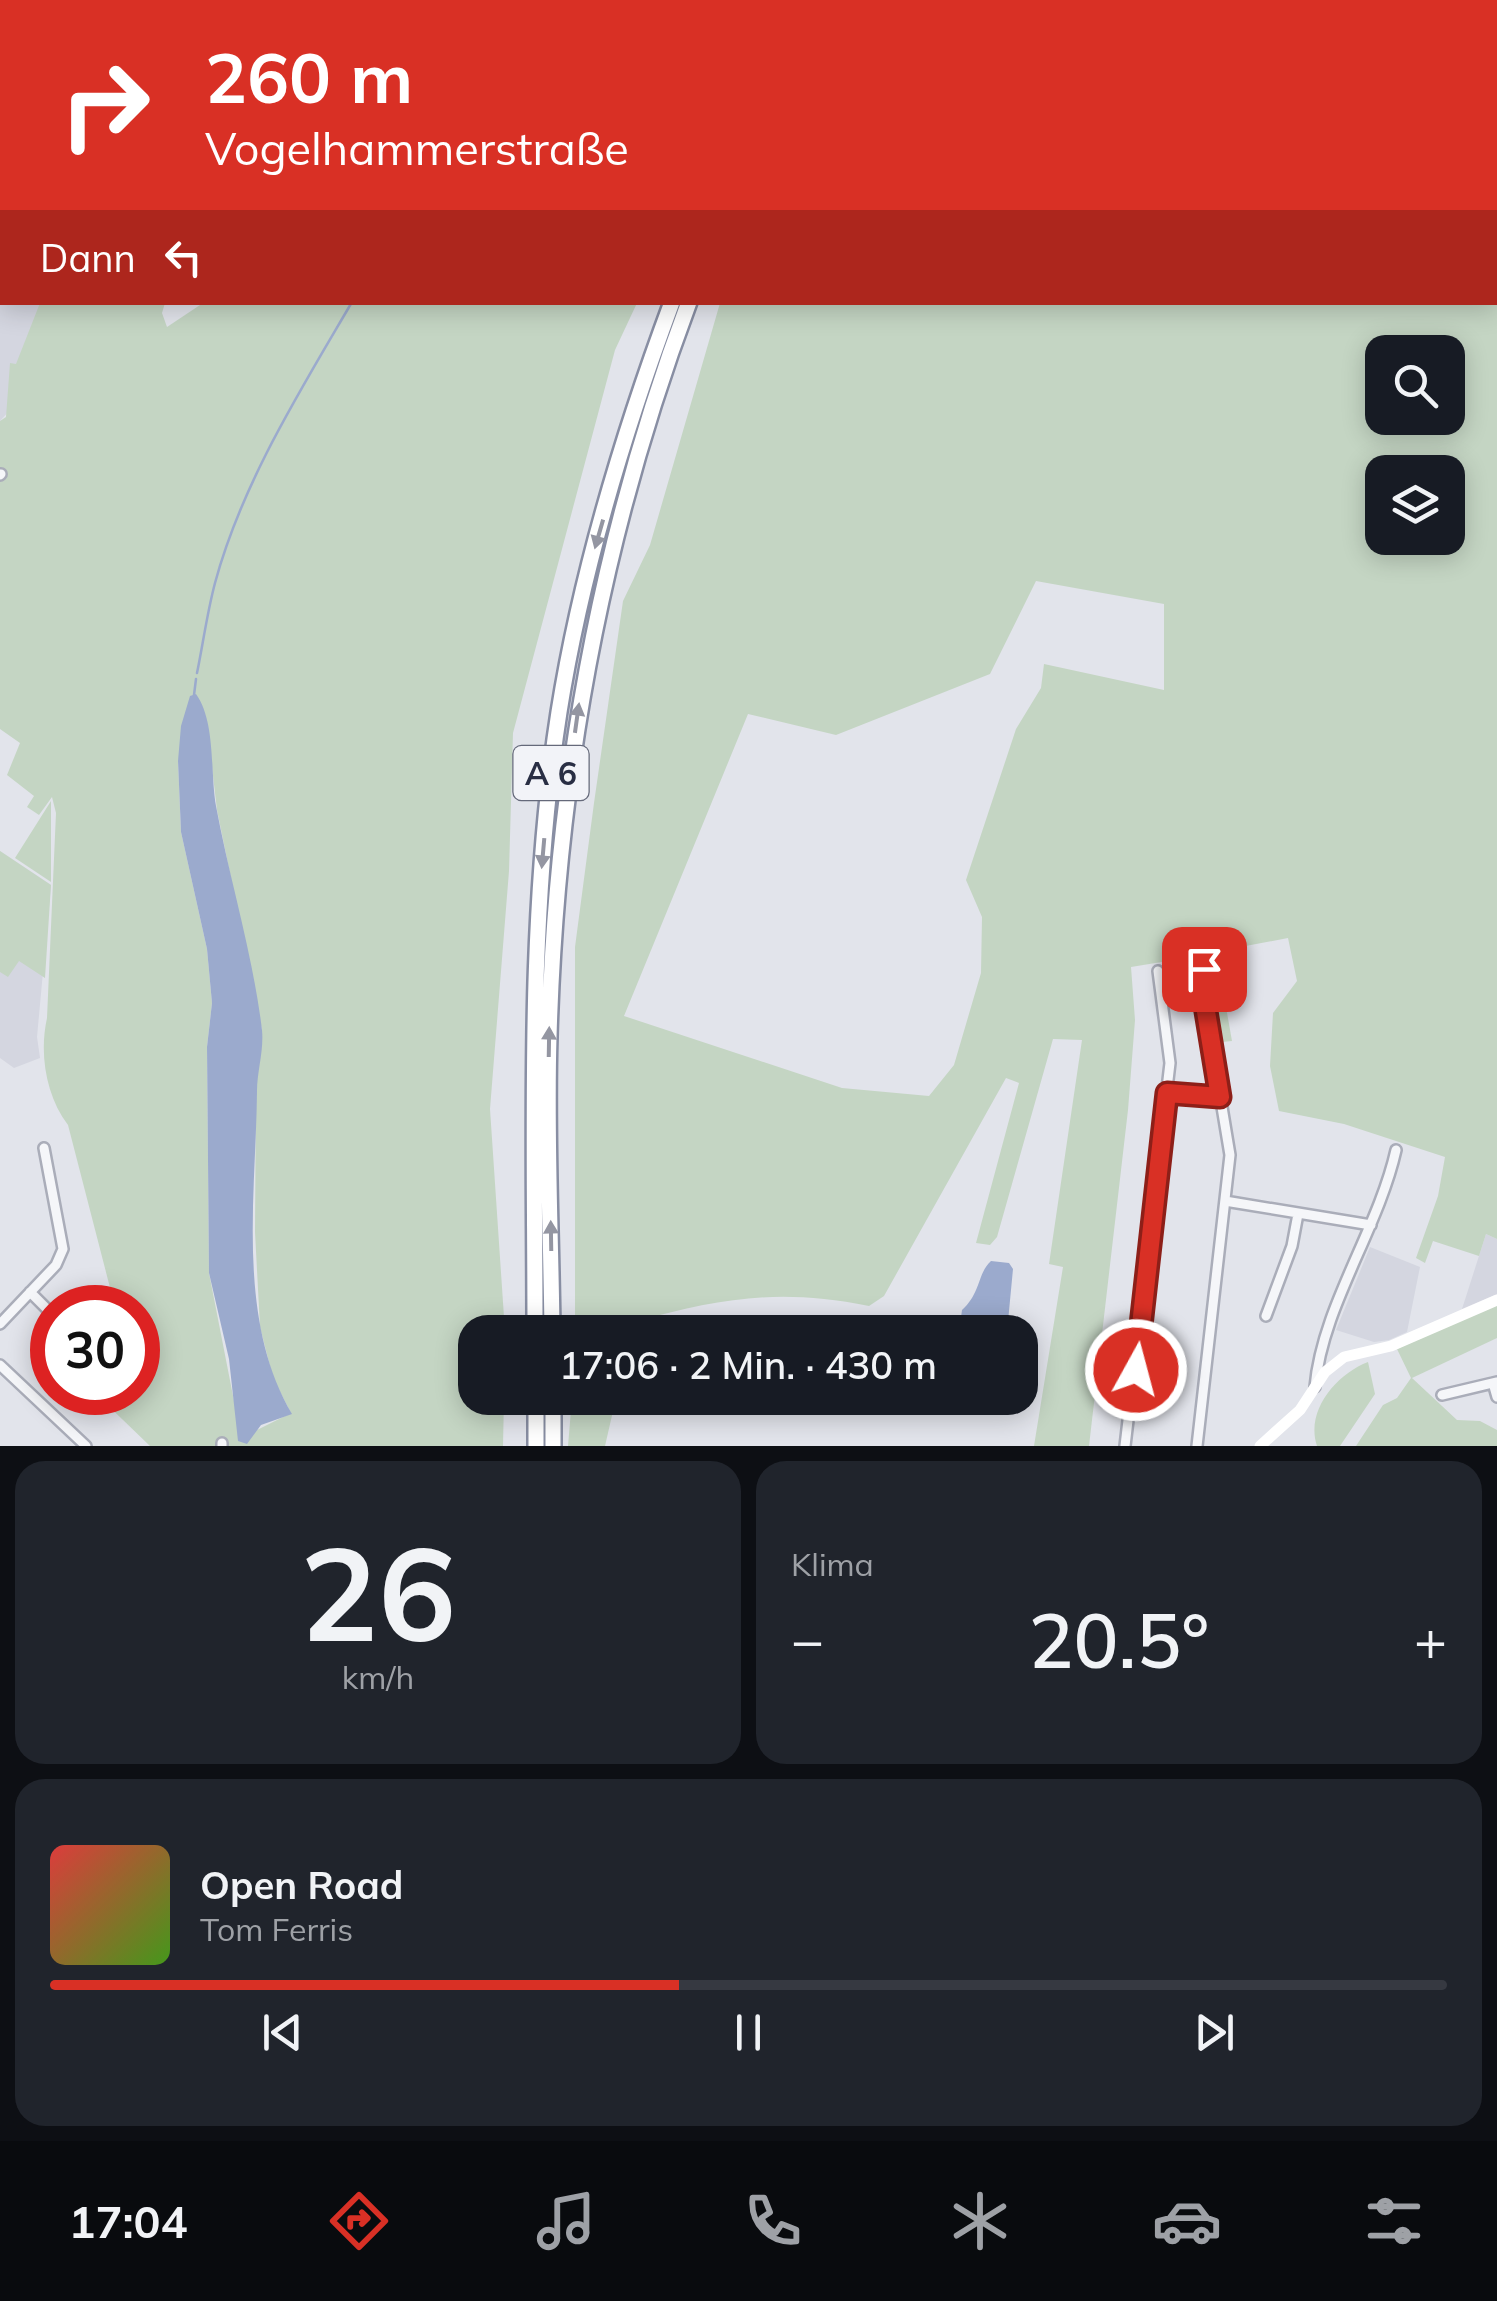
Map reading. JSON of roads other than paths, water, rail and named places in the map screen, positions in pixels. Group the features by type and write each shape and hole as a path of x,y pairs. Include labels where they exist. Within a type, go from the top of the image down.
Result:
{"highway":[{"name":"A 6","path":"535,1315 535,988 551,772 584,590 655,374 671,305"},
{"name":"A 6","path":"662,351 687,305"},
{"name":"A 6","path":"552,1315 549,1038 559,859 578,710 596,612 655,374"},
{"path":"536,1415 536,1446"},
{"path":"553,1415 553,1446"}],"street":[{"path":"1197,1446 1230,1154 1201,981 1204,969"},
{"path":"1125,1446 1171,1046 1158,971"},
{"path":"1167,1093 1220,1097"},
{"path":"37,1285 56,1265 63,1249 44,1148"},
{"path":"1314,1388 1326,1338 1384,1197 1396,1150"},
{"path":"1225,1201 1371,1226"},
{"path":"1267,1317 1292,1246 1298,1214"},
{"path":"0,1324 30,1292"},
{"path":"1260,1446 1300,1410 1314,1388 1344,1357 1392,1346 1497,1300"},
{"path":"0,1365 86,1446"},
{"path":"1442,1395 1495,1382 1497,1397"}],"water":[{"path":"196,694 210,733 216,806 262,1030 253,1214 256,1298 274,1377 292,1414 261,1425 247,1444 238,1441 229,1359 209,1273 207,1047 212,1003 207,949 181,832 178,761 181,726 190,696"},
{"path":"991,1261 1009,1263 1013,1269 1009,1315 961,1315"}],"waterway":[{"path":"197,673 215,583 240,509 274,438 350,305"},
{"path":"194,695 196,679"}]}
